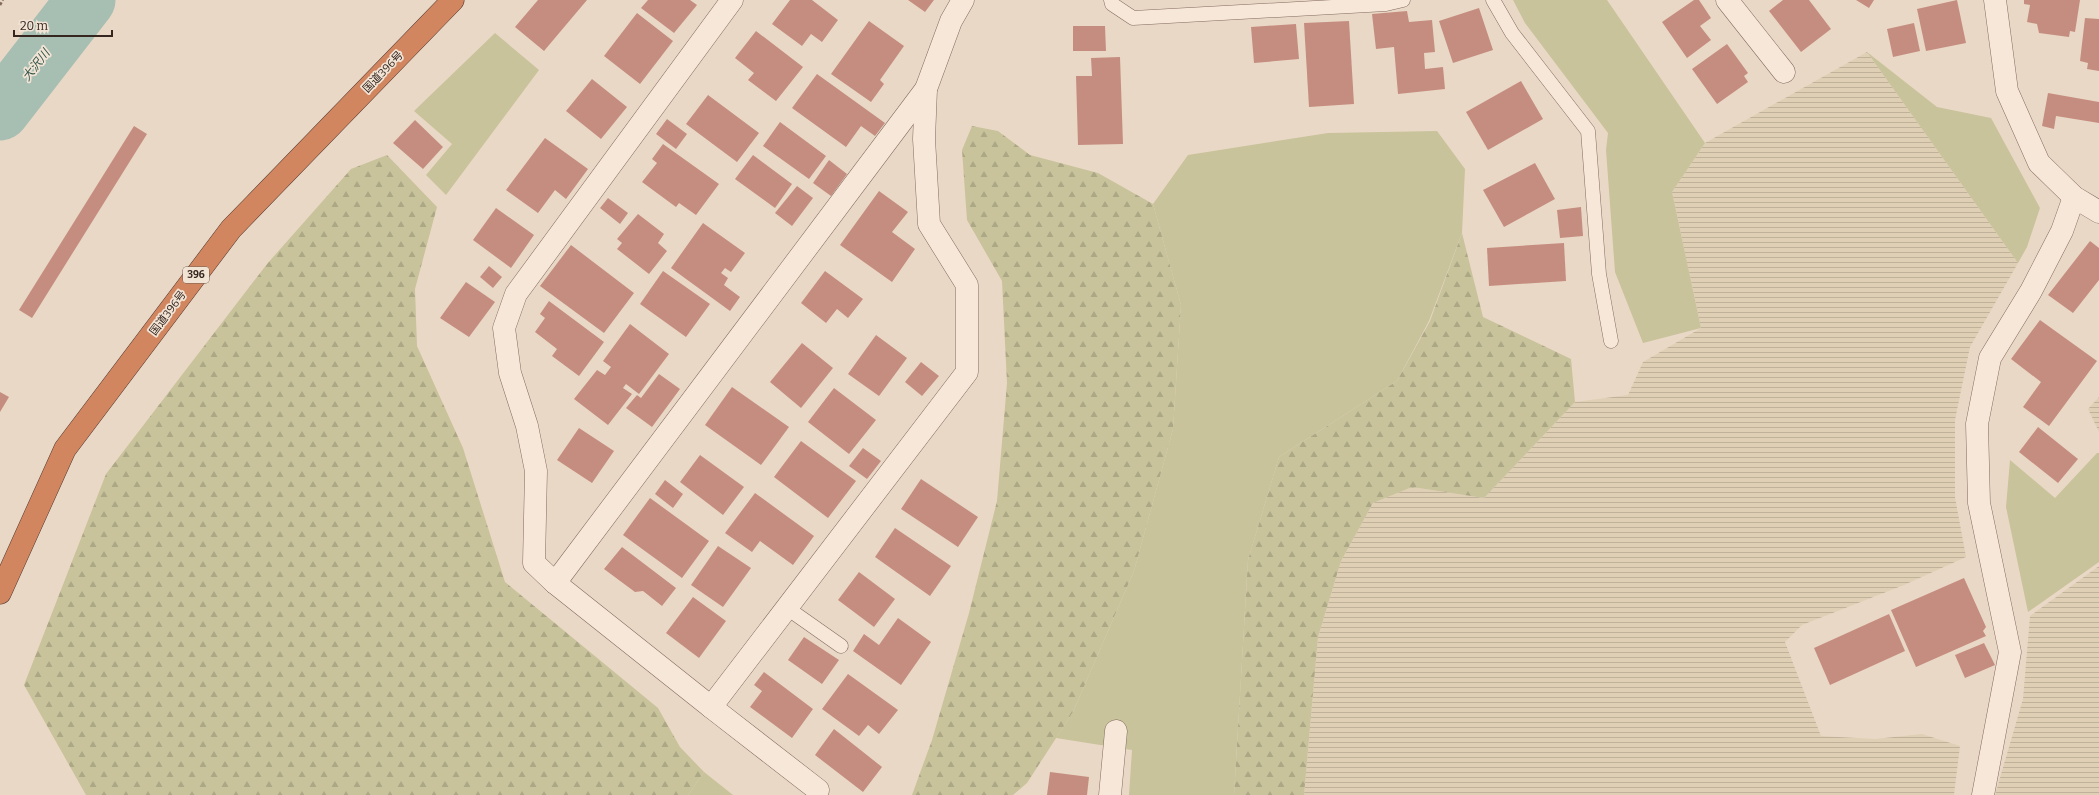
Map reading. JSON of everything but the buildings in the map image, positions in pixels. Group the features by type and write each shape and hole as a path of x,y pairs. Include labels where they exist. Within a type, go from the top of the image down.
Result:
{"highway":[{"name":"国道396号","path":"0,594 65,449 231,229 453,0"}],"street":[{"path":"732,0 516,294 504,328 510,373 528,426 536,471 534,563 556,583 818,790"},
{"path":"556,583 926,89 951,21 963,0"},
{"path":"1728,0 1784,72"},
{"path":"1994,0 2008,91 2039,163 2074,197 2099,212"},
{"path":"712,707 967,372 967,285 930,224 924,139 926,89"},
{"path":"1983,795 2010,652 1979,502 1977,424 1990,358 2031,292 2062,231 2074,197"},
{"path":"1110,795 1116,731"}],"lane":[{"path":"1111,0 1112,4 1133,18 1386,4 1403,0"},
{"path":"1493,0 1512,33 1588,131 1599,274 1611,340"},
{"path":"787,608 841,646"}],"path":[{"path":"0,5 3,0"}],"shaded area":[{"path":"1867,52 2018,263 1970,347 1955,420 1955,497 1966,557 1904,585 1802,625 1785,642 1821,736 1875,739 1922,734 1960,746 1954,795 1304,795 1318,637 1341,561 1373,503 1412,487 1484,498 1575,402 1628,395 1643,362 1701,328 1672,192 1705,143"},
{"path":"2099,397 2099,432 2088,409"},
{"path":"2099,566 2099,795 1995,795 2023,699 2030,616"}],"green space":[{"path":"1513,0 1607,0 1705,143 1672,192 1701,328 1643,343 1615,272 1606,150 1608,133 1525,23"},
{"path":"495,33 539,70 446,195 426,175 452,144 414,111"},
{"path":"1867,52 1937,107 1991,118 2040,208 2027,247 2018,263"},
{"path":"972,126 998,131 1030,155 1098,173 1153,204 1181,305 1173,429 1134,571 1073,712 1027,783 1013,795 912,795 932,740 969,613 997,501 1007,383 1002,281 967,220 962,150"},
{"path":"1437,131 1465,169 1462,233 1429,321 1397,381 1279,457 1248,560 1234,795 1129,795 1132,750 1056,738 1073,712 1134,571 1173,429 1181,305 1153,204 1188,155 1328,133"},
{"path":"387,155 437,207 415,289 417,346 463,448 505,582 658,708 680,747 704,772 688,795 86,795 24,685 106,474 267,264 351,169"},
{"path":"1462,233 1483,317 1571,359 1575,402 1484,498 1412,487 1373,503 1341,561 1318,637 1304,795 1234,795 1248,560 1279,457 1397,381 1430,321"},
{"path":"2097,453 2099,453 2099,562 2028,612 2006,507 2010,460 2055,498"},
{"path":"704,772 733,795 688,795"}],"waterway":[{"name":"大沢川","path":"0,111 86,0"}]}
